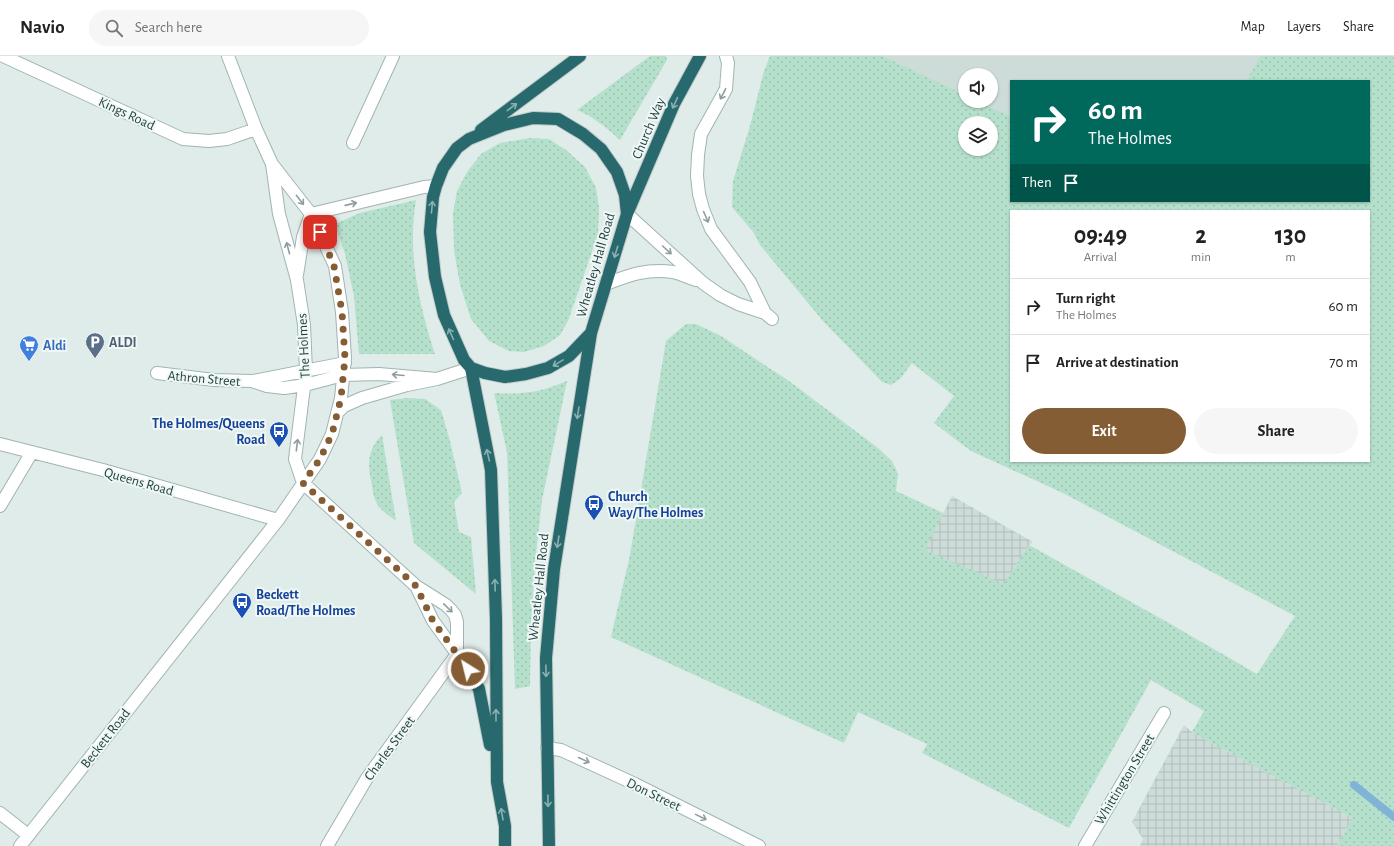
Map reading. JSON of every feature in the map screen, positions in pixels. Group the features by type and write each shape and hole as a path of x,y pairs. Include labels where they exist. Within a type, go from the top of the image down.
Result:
{"highway":[{"path":"469,139 580,56"},
{"name":"Church Way","path":"627,214 674,104 700,56"},
{"name":"Wheatley Hall Road","path":"549,846 546,658 554,569 591,334 627,214 625,195 617,172 601,148 583,134 558,119 533,118 504,125 469,139 457,148 443,168 433,197 430,232 435,277 444,315 464,360 471,368 485,373 505,377 526,374 548,368 569,356 591,334"},
{"name":"Wheatley Hall Road","path":"471,368 491,470 496,619 497,782 505,826 505,846"},
{"path":"468,669 479,689 497,782"}],"street":[{"name":"Kings Road","path":"3,56 183,140 209,141 227,139 256,129"},
{"name":"The Holmes","path":"191,630 278,520 320,459 332,434 341,398 344,369 342,312 334,266 311,214 272,164 256,129 228,56"},
{"path":"353,143 393,56"},
{"path":"627,214 703,283 729,300 769,316 750,282 711,229 699,194 697,176 701,134 726,90 728,63 726,56"},
{"name":"The Holmes","path":"272,164 279,214 296,280 304,325 306,371 295,459 303,483"},
{"path":"311,214 424,187 436,186"},
{"name":"The Holmes","path":"296,280 303,237 311,214"},
{"path":"606,284 639,272 655,271 674,272 703,283"},
{"path":"337,413 344,406 362,398 407,385 437,380 471,368"},
{"name":"Athron Street","path":"252,381 267,386 284,388 305,385 344,369"},
{"name":"Athron Street","path":"157,373 214,380 252,381 282,374 344,369 437,380"},
{"name":"Queens Road","path":"0,444 103,470 278,520"},
{"path":"0,506 32,452"},
{"path":"303,483 416,586 446,605 455,615 457,622 457,654"},
{"path":"416,586 433,621 468,669"},
{"name":"Beckett Road","path":"20,846 191,630"},
{"name":"Charles Street","path":"327,846 367,778 457,654"},
{"name":"Whittington Street","path":"1085,846 1164,713"},
{"name":"Don Street","path":"547,748 561,750 635,784 759,846"},
{"path":"0,813 28,835"}],"shaded area":[{"path":"883,56 1260,56 1247,80 1010,80 1010,117 992,108 998,108 998,68 958,68 958,92"},
{"path":"952,496 1033,542 1029,545 1004,585 924,550"},
{"path":"1184,725 1192,732 1215,745 1353,818 1337,846 1140,846 1143,839 1132,822"}],"green space":[{"path":"650,56 666,56 667,60 620,140 600,123 577,110"},
{"path":"770,56 883,56 958,92 958,108 992,108 1010,117 1010,202 1370,202 1370,80 1247,80 1260,56 1394,56 1394,846 1337,846 1353,818 1192,732 1204,711 1151,680 1069,828 922,753 927,744 858,712 844,743 611,637 630,555 666,341 686,324 696,324 721,336 789,381 878,448 892,461 898,474 896,491 943,513 925,550 1004,584 1029,545 1257,674 1295,616 1063,493 971,451 934,423 954,396 912,363 900,379 891,385 882,382 823,321 760,245 754,233 732,207 733,181 750,126 764,71"},
{"path":"530,138 549,139 566,150 585,167 596,188 599,208 598,234 568,321 560,335 544,346 524,352 509,351 489,341 471,319 460,285 454,250 453,213 457,191 467,172 481,154 500,143"},
{"path":"416,200 413,239 416,278 424,317 435,354 359,354 354,296 345,254 335,224 360,213"},
{"path":"567,381 542,500 535,562 531,624 530,686 515,689 507,452 494,393 514,394 532,392 549,388"},
{"path":"407,398 425,399 441,410 462,493 454,502 459,532 471,537 476,594 414,543 390,400"},
{"path":"382,435 396,521 383,511 377,504 371,479 369,465 371,453 373,447"}],"waterway":[{"path":"1354,785 1394,817"}],"place":[{"name":"ALDI","path":"95,359"},
{"name":"Aldi","path":"29,362"},
{"name":"The Holmes/Queens Road","path":"279,448"},
{"name":"Church Way/The Holmes","path":"594,521"},
{"name":"Beckett Road/The Holmes","path":"242,619"}],"route":[{"path":"320,232 334,266 342,312 345,358 341,398 332,434 320,459 303,483 416,586 433,621 468,669"}]}
